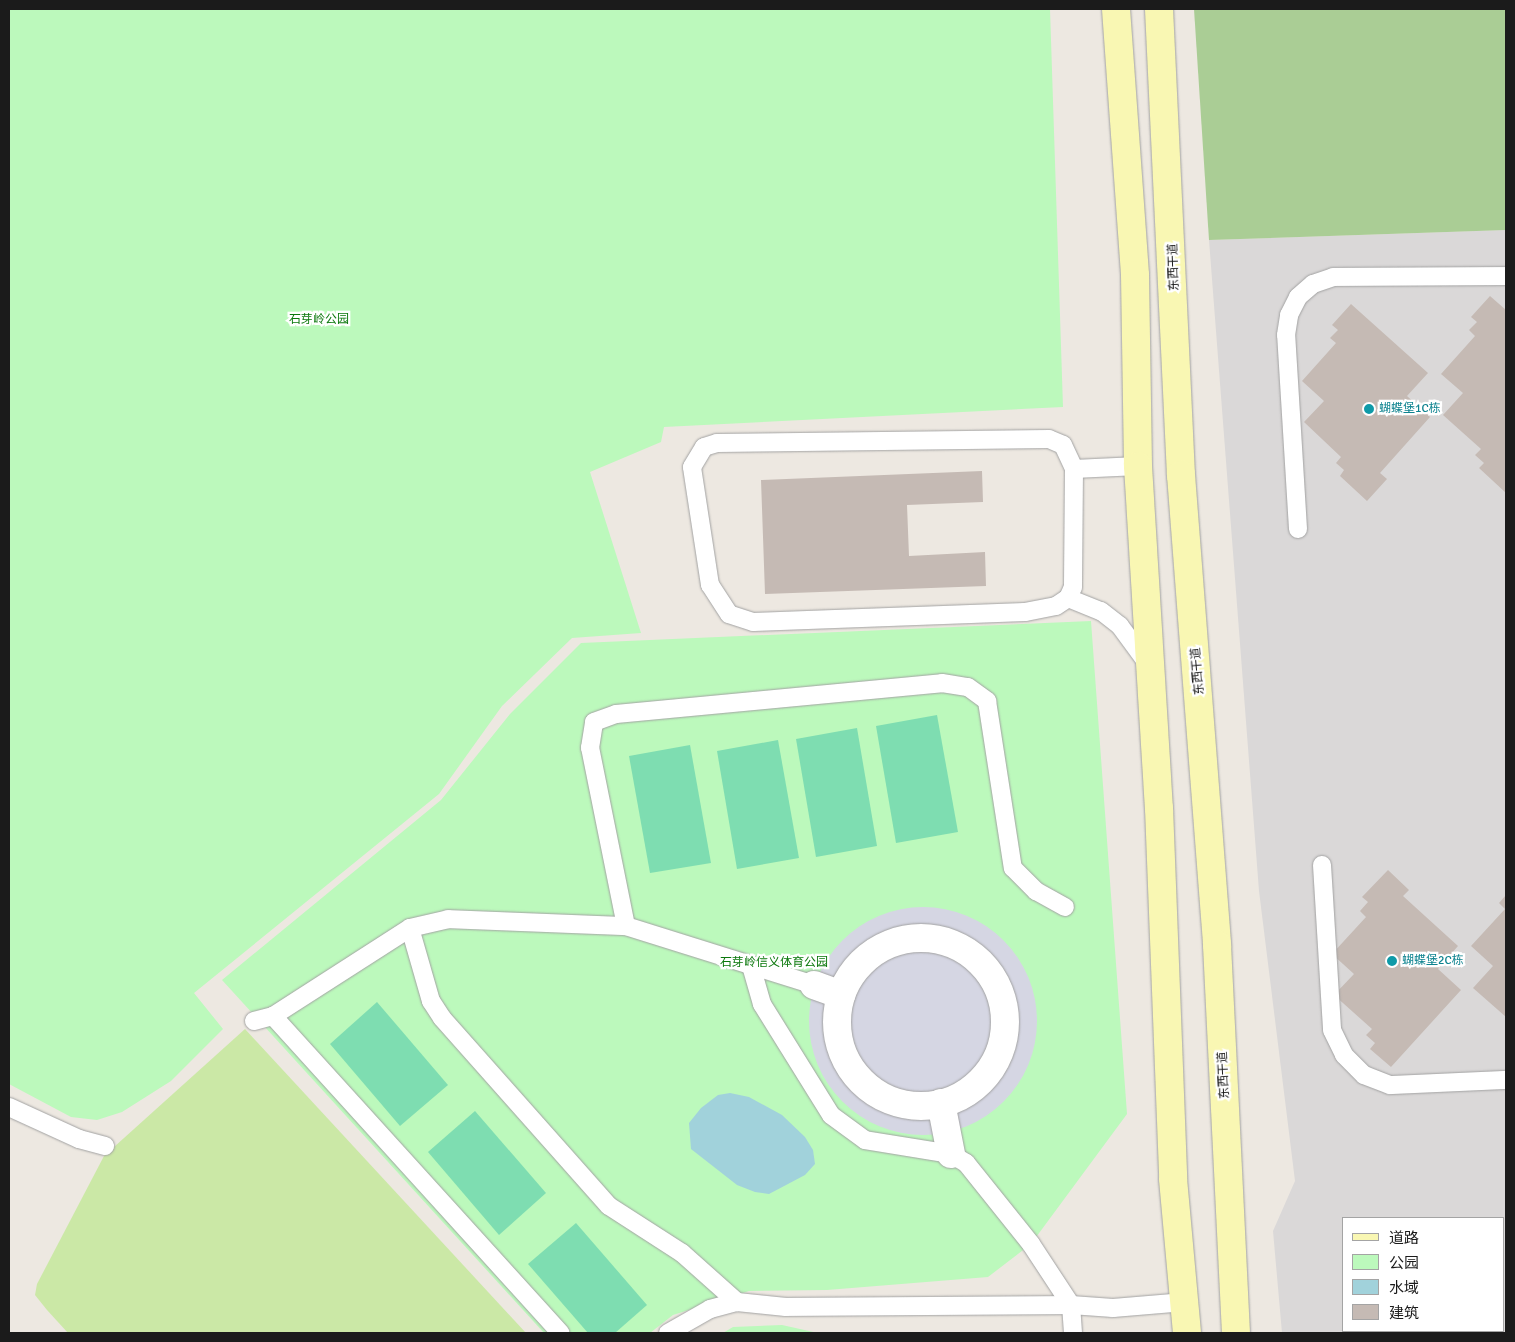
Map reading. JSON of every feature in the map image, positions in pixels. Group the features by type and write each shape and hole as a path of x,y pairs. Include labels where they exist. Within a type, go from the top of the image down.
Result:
{"main road":[{"path":"1116,9 1135,275 1138,466 1151,668 1173,1179 1187,1333"},
{"name":"东西干道","path":"1159,9 1182,475 1218,945 1236,1333"}],"street":[{"path":"909,938 938,939 965,949 987,968 1001,993 1006,1020 1002,1047 990,1072 970,1091 942,1103 919,1107 892,1102 868,1089 850,1069 839,1044 836,1017 841,995 859,964 882,947 909,938"},
{"path":"814,985 841,995"},
{"path":"942,1103 951,1154"}],"lane":[{"path":"1298,529 1286,335 1289,315 1298,297 1313,284 1333,277 1506,276"},
{"path":"1049,439 1063,445 1074,469 1073,586 1068,598 1040,611 741,619 723,608 710,585 692,467 704,447 718,443 1049,439"},
{"path":"1074,469 1138,466"},
{"path":"1068,598 1101,612 1120,626 1151,668"},
{"path":"626,926 590,748 594,722 616,714 942,683 968,687 987,701 1013,868 1036,891 1065,907"},
{"path":"1322,865 1332,1030 1344,1056 1364,1075 1390,1085 1506,1080"},
{"path":"254,1021 274,1016 410,928 448,919 626,926 752,968 814,985"},
{"path":"410,928 431,1001 442,1018 609,1206 682,1253 737,1302"},
{"path":"752,968 762,1004 831,1115 865,1140 951,1154 982,1181 1071,1305 1073,1333"},
{"path":"274,1016 560,1333"},
{"path":"9,1107 79,1139 104,1146"},
{"path":"668,1333 710,1309 737,1302 786,1307 1071,1305 1113,1308 1185,1302"}],"shaded area":[{"path":"1506,230 1506,1333 1282,1333 1273,1231 1295,1181 1259,891 1209,240"},
{"path":"923,907 945,909 967,916 986,926 1011,949 1023,967 1032,988 1037,1021 1035,1043 1028,1065 1018,1084 995,1109 977,1121 956,1130 923,1135 901,1133 879,1126 860,1116 835,1093 823,1075 814,1054 809,1021 811,999 818,977 828,958 851,933 869,921 890,912"}],"green space":[{"name":"石芽岭公园","path":"9,9 1050,9 1063,407 664,427 661,442 590,472 641,633 572,638 502,706 439,794 194,993 223,1029 171,1081 122,1112 97,1120 71,1117 9,1084"},
{"path":"1194,9 1506,9 1506,230 1209,240"},
{"name":"石芽岭信义体育公园","path":"1091,621 1127,1114 1031,1244 988,1277 827,1290 749,1291 673,1315 650,1333 544,1333 222,980 441,800 510,714 581,643"},
{"path":"937,715 958,832 896,843 876,726"},
{"path":"857,728 877,846 816,857 796,739"},
{"path":"778,740 799,858 737,869 717,751"},
{"path":"690,745 711,863 650,873 629,756"},
{"path":"377,1002 448,1085 400,1126 330,1044"},
{"path":"245,1029 526,1333 68,1333 35,1295 37,1284 104,1156"},
{"path":"475,1111 546,1193 499,1235 428,1152"},
{"path":"576,1223 647,1305 615,1333 588,1333 528,1264"},
{"path":"782,1325 818,1333 723,1333 733,1327"}],"water":[{"path":"730,1093 749,1097 782,1115 805,1137 813,1150 815,1164 805,1175 769,1194 755,1192 737,1185 691,1149 689,1123 701,1108 718,1095"}],"building":[{"path":"1490,296 1506,310 1506,493 1479,468 1484,463 1475,455 1481,449 1443,415 1463,393 1441,374 1475,336 1469,330 1477,322 1471,317"},
{"name":"蝴蝶堡1C栋","path":"1351,304 1428,373 1407,396 1430,417 1380,473 1387,479 1367,501 1340,476 1344,470 1336,463 1341,457 1304,422 1324,401 1302,381 1336,343 1330,338 1338,330 1332,325"},
{"path":"982,471 983,502 907,505 909,556 985,552 986,586 765,594 761,480"},
{"name":"蝴蝶堡2C栋","path":"1388,870 1409,890 1403,896 1458,946 1438,969 1461,990 1391,1067 1370,1049 1375,1043 1366,1035 1372,1029 1334,995 1354,974 1332,954 1366,917 1360,911 1368,902 1362,897"},
{"path":"1506,895 1506,1017 1473,988 1493,966 1471,946 1505,909 1499,903"}],"place":[{"name":"蝴蝶堡1C栋","path":"1369,409"},
{"name":"蝴蝶堡2C栋","path":"1392,961"}]}
